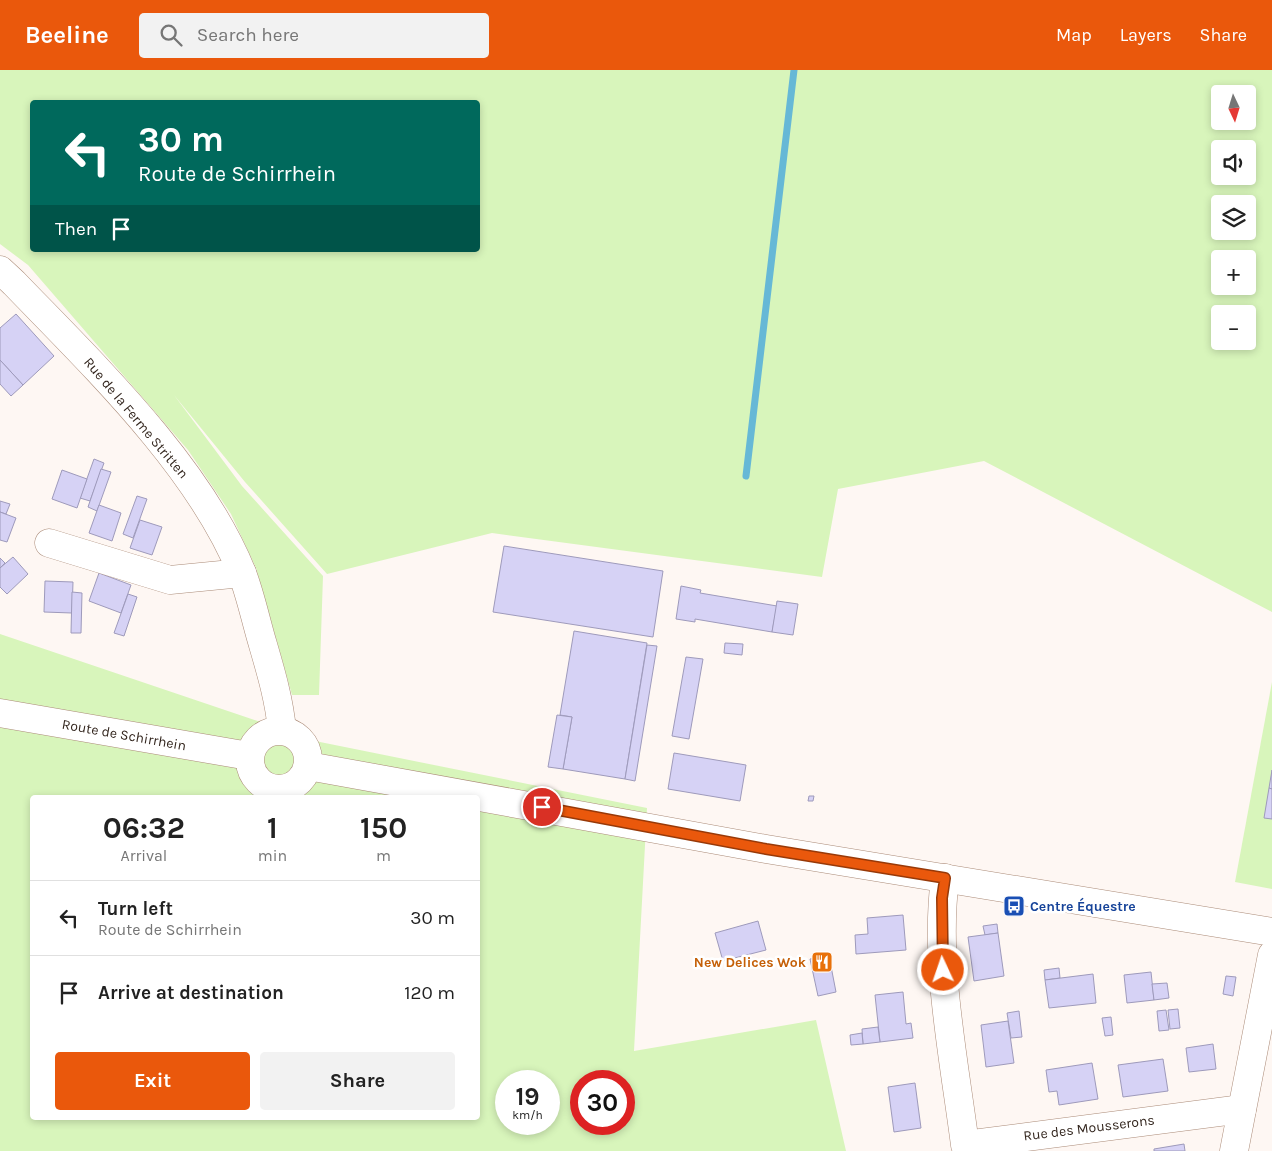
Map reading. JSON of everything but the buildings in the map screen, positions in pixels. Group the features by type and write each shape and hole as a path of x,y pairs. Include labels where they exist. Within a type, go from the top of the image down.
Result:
{"street":[{"name":"Rue de la Ferme Stritten","path":"0,270 109,384 178,463 213,518 242,573 280,702 282,730"},
{"path":"49,543 170,580 242,573"},
{"name":"Route de Schirrhein","path":"0,713 248,756"},
{"path":"282,730 299,738 307,750 308,766 304,777 291,788 275,790 262,785 252,774 248,756 256,740 267,732 282,730"},
{"path":"308,766 468,795"},
{"path":"480,797 766,849 1272,932"},
{"name":"Rue des Mousserons","path":"945,878 942,898 942,960 965,1145 1242,1109"},
{"path":"1234,1151 1272,955"}],"green space":[{"path":"0,70 1272,70 1272,612 984,461 838,489 822,577 492,533 327,574 245,482 174,395 242,486 323,576 319,695 292,695 256,568 231,514 188,450 28,265 0,244"},
{"path":"0,634 320,742 647,808 634,1051 816,1020 846,1151 0,1151"},
{"path":"1272,682 1272,889 1235,882"}],"waterway":[{"path":"746,476 794,70"}],"place":[{"name":"Centre Équestre","path":"1014,906"},
{"name":"New Delices Wok","path":"822,962"}],"route":[{"path":"542,807 734,844 945,878 942,898 943,970"}]}
